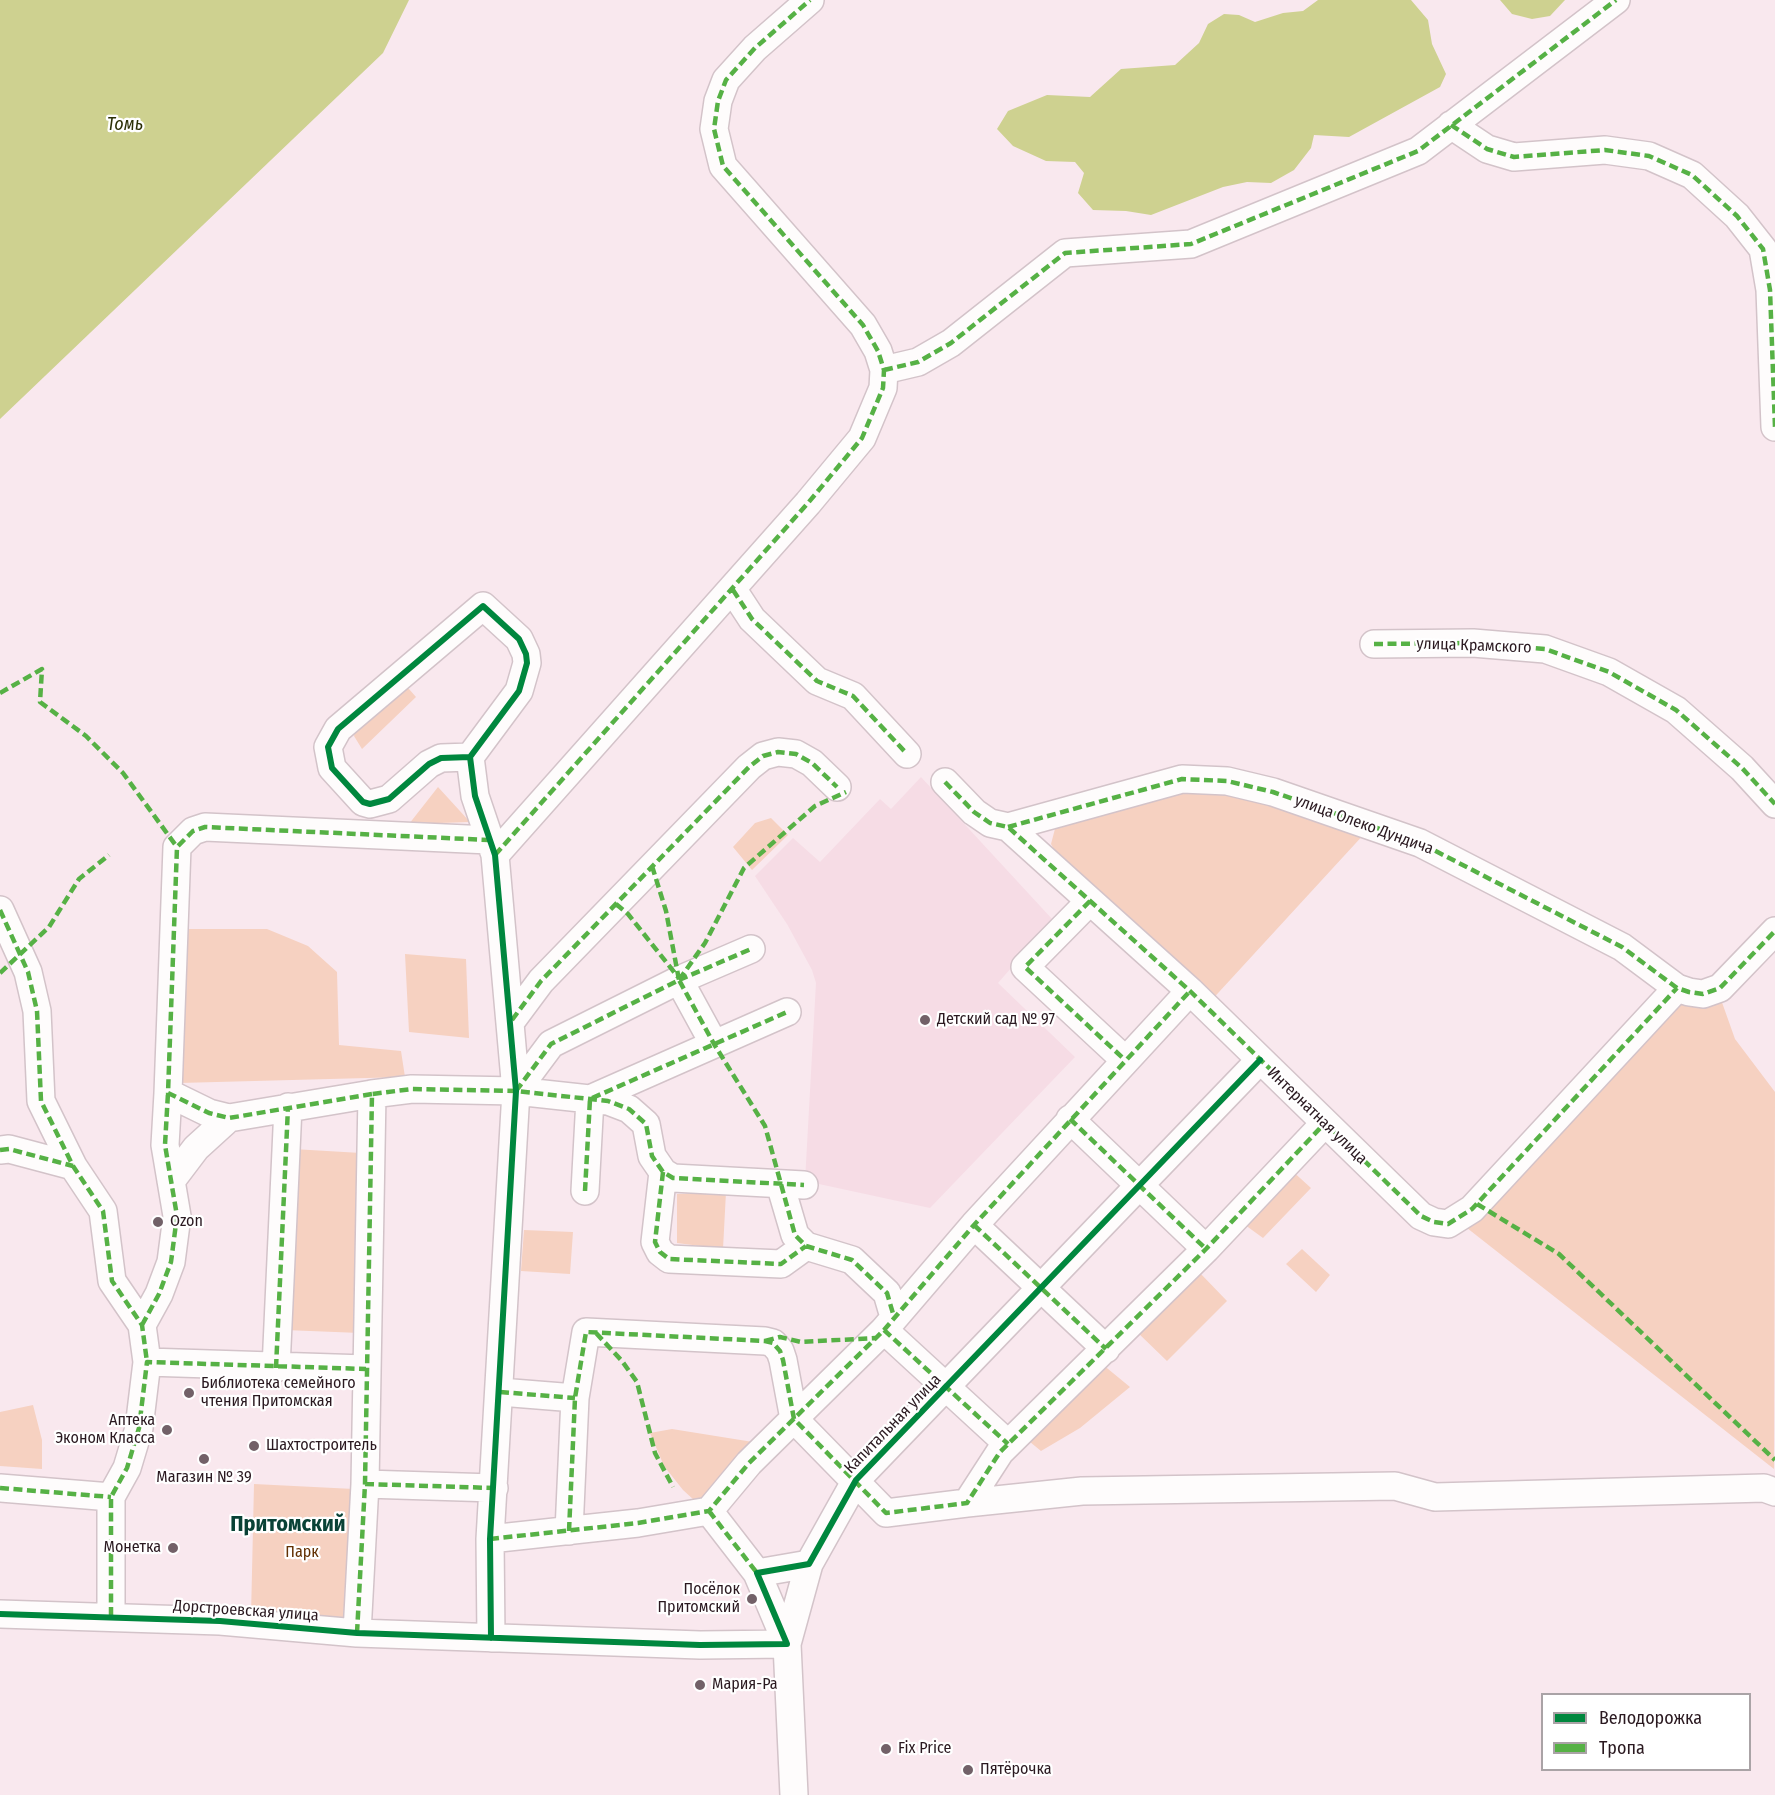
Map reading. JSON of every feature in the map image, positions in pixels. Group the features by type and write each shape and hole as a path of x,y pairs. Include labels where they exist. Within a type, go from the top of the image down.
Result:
{"street":[{"path":"492,847 733,590 862,438 883,388 884,370 878,351 863,325 723,166 714,129 718,101 726,80 755,48 810,0"},
{"path":"884,370 918,362 951,343 1065,253 1191,244 1418,151 1616,0"},
{"path":"1450,125 1487,149 1514,157 1605,150 1650,156 1692,175 1737,216 1763,249 1770,290 1775,427"},
{"path":"733,590 752,619 801,666 818,681 853,696 907,754"},
{"path":"470,757 441,758 429,764 388,799 370,804 363,802 332,768 328,747 338,729 483,606 519,639 526,654 527,663 519,691 470,757 475,796 492,847 512,1020 516,1091 490,1539 491,1638 700,1645 787,1644"},
{"name":"улица Крамского","path":"1374,644 1473,643 1545,650 1609,672 1676,710 1742,768 1775,804"},
{"path":"512,1020 541,981 749,767 763,756 778,752 796,754 812,763 837,787"},
{"name":"улица Олеко Дундича","path":"1008,827 1182,779 1227,780 1273,792 1419,843 1623,947 1677,988 1703,994 1720,988 1775,931"},
{"name":"Интернатная улица","path":"945,782 974,812 990,823 1008,827 1190,991 1421,1216 1434,1222 1448,1224 1472,1209 1677,988"},
{"path":"142,1325 159,1294 171,1262 177,1216 165,1145 175,859 177,848 184,838 205,827 492,847"},
{"path":"1090,901 1024,967 1125,1060"},
{"path":"0,910 28,972 37,1011 41,1101 73,1166 103,1211 112,1281 142,1325 147,1362 139,1428 127,1468 111,1497 111,1616"},
{"path":"516,1091 551,1044 750,948"},
{"path":"680,980 714,1044"},
{"path":"490,1539 569,1531 709,1511 749,1463 889,1324 974,1225 1190,991"},
{"path":"590,1100 787,1012"},
{"name":"Капитальная улица","path":"787,1644 809,1564 856,1480 1260,1060"},
{"path":"168,1093 209,1113 229,1118 412,1089 516,1091 620,1104 639,1116 646,1124 652,1156 663,1173 673,1178 792,1185 795,1235 806,1246 852,1260 886,1293 889,1324 945,1389 1008,1444"},
{"path":"357,1633 365,1484 372,1094"},
{"path":"585,1191 590,1100"},
{"path":"276,1368 288,1107"},
{"path":"171,1181 196,1148 229,1118"},
{"path":"1070,1119 1206,1249"},
{"path":"967,1503 1000,1452 1206,1249 1324,1124"},
{"path":"0,1150 9,1149 73,1166"},
{"path":"663,1173 655,1242 660,1252 669,1259 781,1264 806,1246"},
{"path":"974,1225 1106,1349"},
{"path":"569,1531 575,1398 586,1332 765,1341 780,1350 794,1419 886,1513 1082,1491 1395,1486 1435,1497 1764,1488 1775,1492"},
{"path":"147,1362 276,1368 366,1369"},
{"path":"500,1392 575,1398"},
{"path":"365,1484 494,1488"},
{"path":"0,1488 111,1497"},
{"path":"709,1511 757,1573 787,1644 794,1795"},
{"path":"757,1573 809,1564"},
{"name":"Дорстроевская улица","path":"0,1614 220,1621 357,1633 491,1638"}],"shaded area":[{"name":"Детский сад № 97","path":"921,777 1053,920 998,983 1075,1057 930,1208 805,1181 816,983 812,970 787,924 755,876 793,838 820,862 880,799 891,809"}],"green space":[{"path":"400,689 409,689 416,697 362,749 354,736 358,721"},
{"path":"1213,782 1366,832 1208,1004 1058,857 1051,844 1056,825"},
{"path":"438,787 470,822 409,824"},
{"path":"771,818 788,835 752,870 733,847 755,823"},
{"path":"184,929 267,929 308,946 337,972 339,1045 401,1051 405,1077 179,1083"},
{"path":"405,954 466,959 469,1038 409,1032"},
{"path":"1719,994 1735,1039 1775,1092 1774,1469 1467,1228 1678,996"},
{"path":"293,1149 361,1153 360,1333 285,1330"},
{"path":"1289,1168 1311,1188 1263,1238 1241,1222"},
{"path":"726,1192 723,1249 677,1243 677,1194"},
{"path":"524,1230 573,1232 570,1274 521,1271"},
{"path":"1302,1249 1330,1275 1316,1292 1286,1264"},
{"path":"1200,1273 1227,1301 1167,1361 1137,1332"},
{"path":"1102,1364 1130,1387 1080,1428 1041,1451 1024,1437"},
{"path":"33,1405 42,1440 42,1469 0,1466 0,1412"},
{"path":"672,1429 753,1442 704,1505 683,1490 664,1466 650,1433"},
{"name":"Парк","path":"254,1484 354,1489 348,1617 251,1616"}],"water":[{"name":"Томь","path":"0,0 409,0 383,53 0,419"},
{"path":"1318,0 1411,0 1428,20 1432,44 1446,74 1440,87 1349,137 1314,135 1311,148 1294,170 1271,183 1247,182 1223,187 1151,215 1126,211 1093,210 1078,193 1084,173 1075,162 1046,161 1013,146 997,129 1008,111 1047,95 1090,97 1121,69 1175,65 1199,43 1208,24 1224,14 1239,15 1255,22 1283,13 1303,11"},
{"path":"1500,0 1565,0 1550,16 1532,19 1512,14"}],"marked path":[{"path":"495,855 808,503 862,438 883,388 884,370 878,351 863,325 723,166 714,129 718,101 726,80 755,48 810,0"},
{"path":"884,370 918,362 951,343 1065,253 1191,244 1418,151 1616,0"},
{"path":"1451,125 1487,149 1514,157 1605,150 1649,156 1692,175 1737,216 1763,249 1770,290 1775,427"},
{"path":"733,590 752,619 817,681 853,696 907,754"},
{"path":"1374,644 1473,643 1545,649 1609,672 1676,710 1742,768 1775,804"},
{"path":"0,693 42,669 40,702 86,736 123,773 177,847"},
{"path":"512,1020 541,981 749,767 763,756 778,752 796,754 812,763 837,787"},
{"path":"1008,827 1182,779 1227,781 1273,792 1420,843 1622,947 1677,988 1689,992 1703,994 1720,988 1775,931"},
{"path":"945,782 974,812 990,823 1008,827 1190,991 1421,1216 1434,1222 1448,1224 1472,1209 1677,988"},
{"path":"679,980 705,943 744,868 815,806 846,792"},
{"path":"372,1094 229,1118 209,1113 168,1093 177,847 193,831 205,827 489,840"},
{"path":"0,973 49,927 79,879 109,855"},
{"path":"652,866 666,911 679,980"},
{"path":"1090,901 1025,967 1125,1060"},
{"path":"616,904 628,914 678,977"},
{"path":"0,910 28,972 37,1011 41,1101 73,1166 103,1211 112,1281 142,1325 147,1362"},
{"path":"679,980 751,949"},
{"path":"516,1091 551,1044 679,980 714,1044 765,1126 795,1235 806,1246 852,1260 887,1293 894,1317"},
{"path":"490,1539 638,1523 709,1511 749,1463 884,1330 974,1225 1190,991"},
{"path":"585,1191 590,1099 787,1012"},
{"path":"357,1633 365,1484 372,1094 412,1089 516,1091 608,1101 629,1109 646,1124 652,1156 663,1172 673,1178 804,1185"},
{"path":"142,1325 159,1294 171,1262 177,1216 165,1145 168,1093"},
{"path":"276,1368 288,1107"},
{"path":"1070,1119 1206,1249"},
{"path":"569,1531 575,1398 586,1332 773,1343 780,1351 783,1360 794,1419 886,1513 967,1503 1000,1452 1206,1249 1324,1124"},
{"path":"0,1150 9,1149 73,1166"},
{"path":"663,1172 655,1242 660,1252 669,1259 781,1264 806,1246"},
{"path":"1477,1204 1559,1254 1775,1460"},
{"path":"974,1225 1106,1349"},
{"path":"884,1330 1008,1444"},
{"path":"596,1333 622,1361 637,1382 655,1453 673,1487"},
{"path":"765,1341 780,1337 801,1342 875,1338"},
{"path":"111,1616 111,1497 127,1468 139,1428 147,1362 366,1369"},
{"path":"500,1392 575,1398"},
{"path":"365,1484 494,1488"},
{"path":"0,1488 111,1497"},
{"path":"709,1511 757,1573"}],"cycle path":[{"path":"470,757 441,758 429,764 389,799 370,804 363,802 332,768 328,747 338,729 483,606 519,639 526,654 527,663 519,691 470,757 475,796 495,855 516,1091 490,1539 491,1638"},
{"path":"0,1614 220,1621 357,1633 700,1645 787,1644 757,1573 809,1564 856,1480 1260,1060"}],"place":[{"name":"Детский сад № 97","path":"925,1020"},
{"name":"Ozon","path":"158,1222"},
{"name":"Библиотека семейного чтения Притомская","path":"189,1393"},
{"name":"Аптека Эконом Класса","path":"167,1430"},
{"name":"Шахтостроитель","path":"254,1446"},
{"name":"Магазин № 39","path":"204,1459"},
{"name":"Монетка","path":"173,1548"},
{"name":"Посёлок Притомский","path":"752,1599"},
{"name":"Мария-Ра","path":"700,1685"},
{"name":"Fix Price","path":"886,1749"},
{"name":"Пятёрочка","path":"968,1770"}],"district":[{"name":"Притомский","path":"288,1525"}]}
